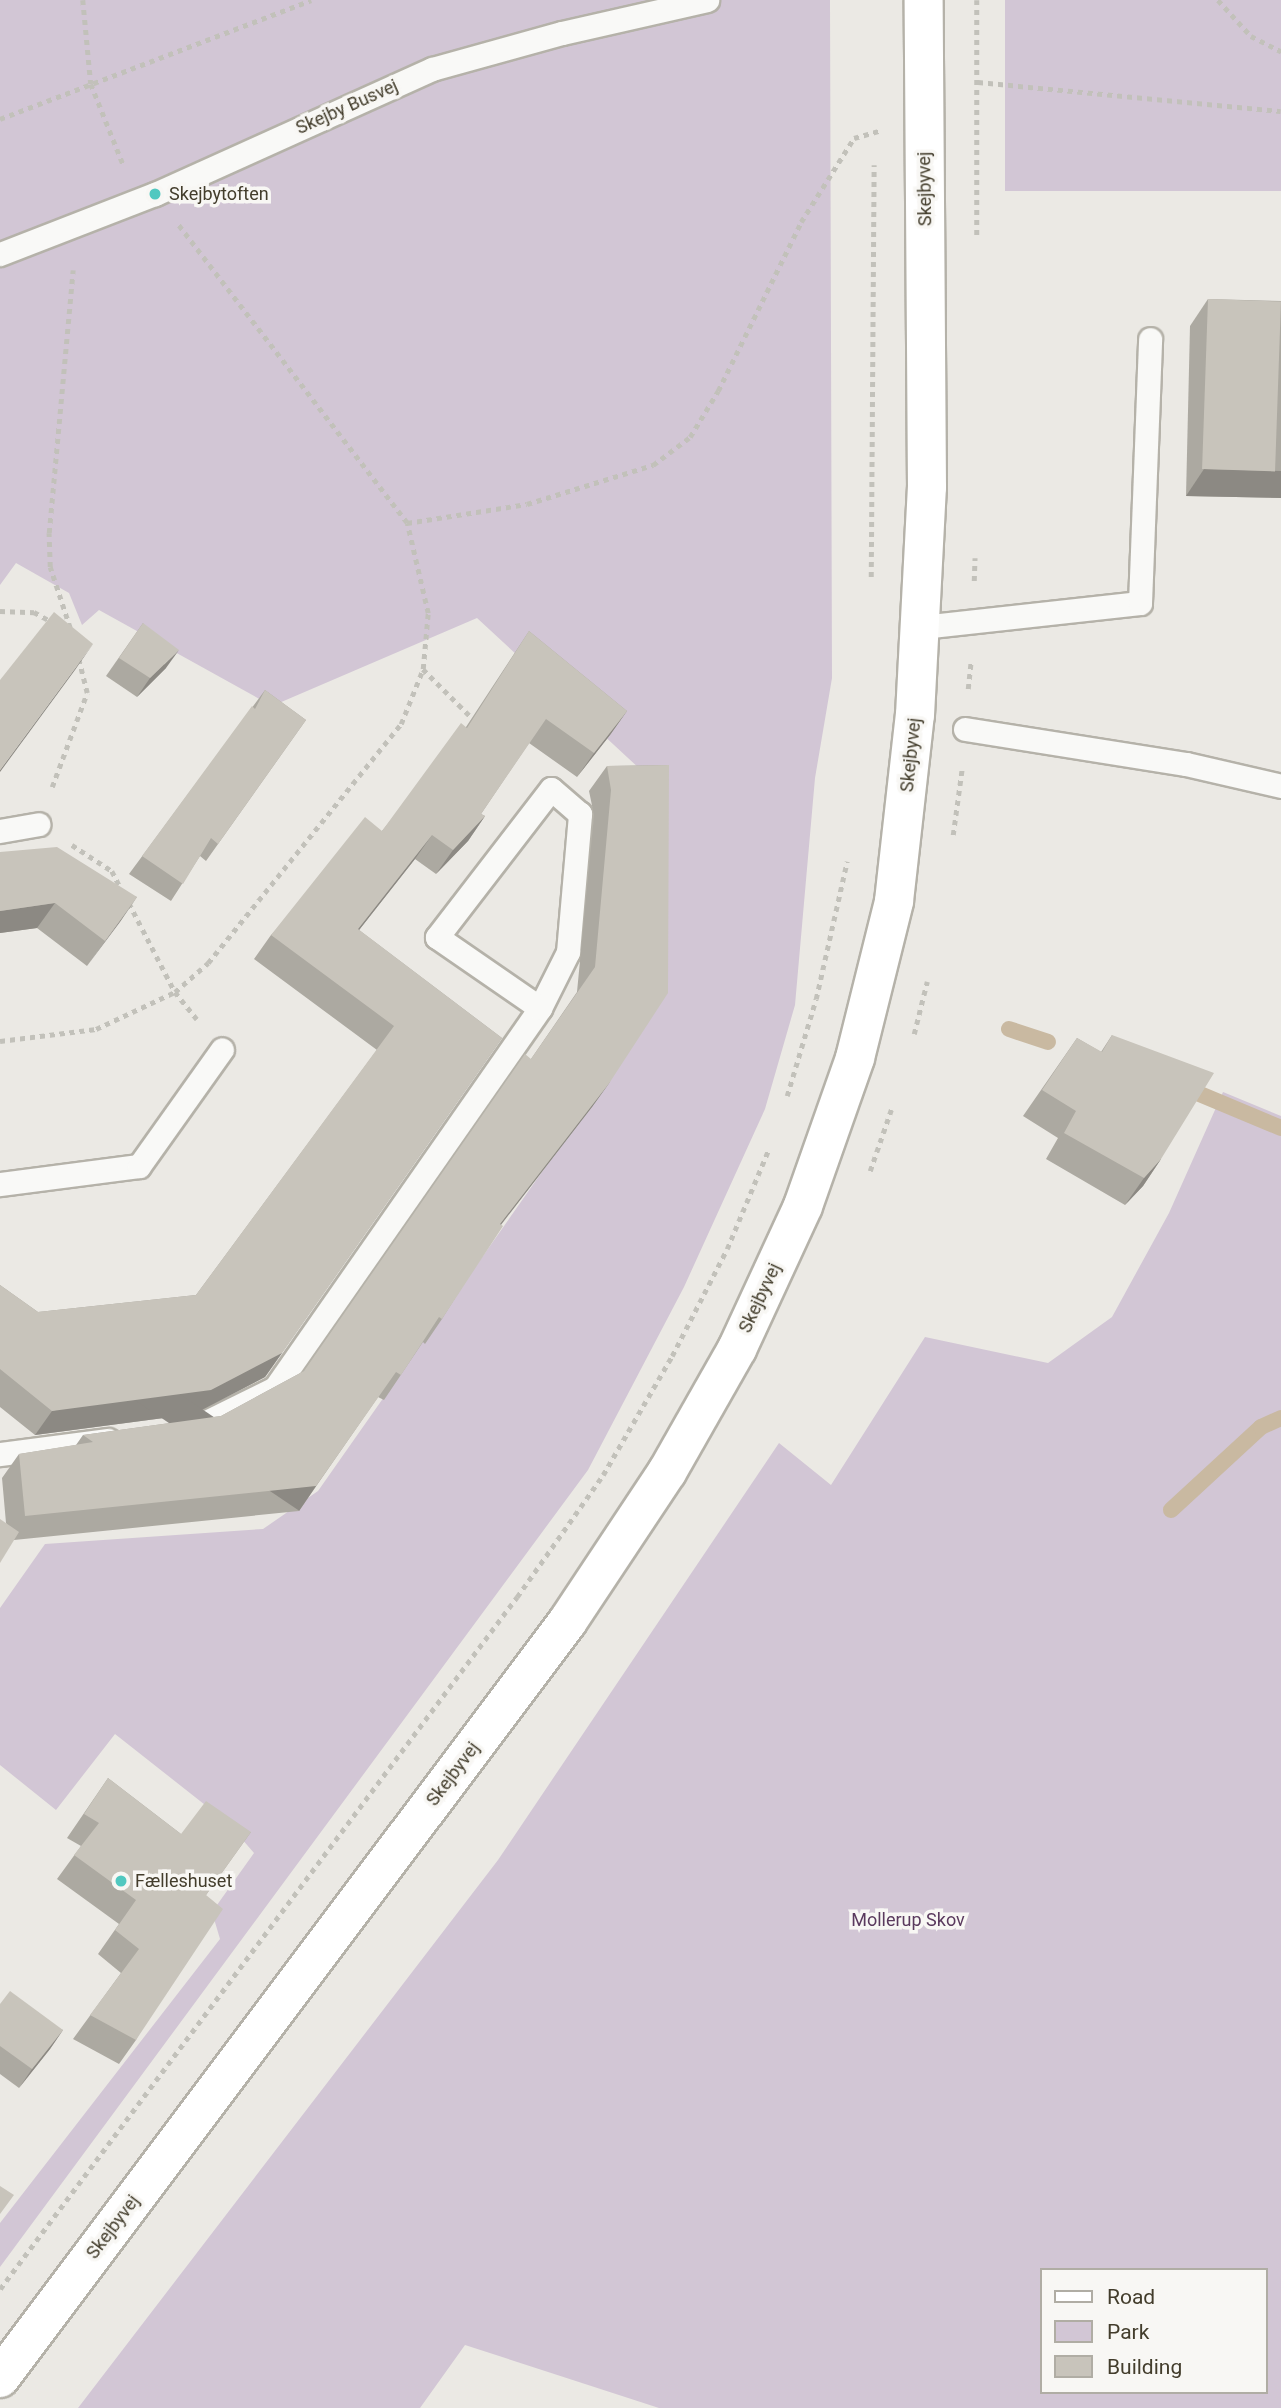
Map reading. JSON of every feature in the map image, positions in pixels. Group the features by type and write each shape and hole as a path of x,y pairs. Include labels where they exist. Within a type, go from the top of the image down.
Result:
{"street":[{"name":"Skejbyvej","path":"0,2378 568,1621 667,1472 737,1349 803,1206 855,1058 894,901 922,626 928,394 924,0"}],"lane":[{"name":"Skejby Busvej","path":"0,254 146,197 432,69 707,0"},
{"path":"922,626 1140,603 1150,339"},
{"path":"965,729 1186,764 1281,786"},
{"path":"172,1431 198,1428 275,1388 540,1008 568,952 580,814 551,789 437,937 540,1008"},
{"path":"0,831 38,824"},
{"path":"0,1184 139,1166 222,1049"},
{"path":"0,1454 132,1437"}],"path":[{"path":"0,1041 96,1029 175,992 208,963 401,724 423,669 428,613 407,523 146,197 91,84 83,0"},
{"path":"0,119 311,0"},
{"path":"976,0 977,248"},
{"path":"1218,0 1251,36 1281,51"},
{"path":"925,77 1281,111"},
{"path":"874,118 874,145"},
{"path":"407,523 527,504 653,466 690,437 718,391 801,222 854,138 874,132 925,127"},
{"path":"871,584 874,159"},
{"path":"64,632 74,641 50,567 50,533 78,223"},
{"path":"952,840 974,621 975,552"},
{"path":"0,611 34,612 54,623"},
{"path":"38,824 87,693 77,654"},
{"path":"423,669 476,722"},
{"path":"786,1100 816,999 848,849"},
{"path":"97,862 112,871 175,992 222,1049"},
{"path":"911,1042 927,977"},
{"path":"866,1179 893,1104"},
{"path":"0,2289 509,1608 603,1475 672,1356 727,1249 774,1138"}],"green space":[{"path":"0,0 830,0 832,678 815,778 795,1005 765,1109 684,1287 588,1470 0,2267 0,2223 220,1939 212,1912 254,1853 228,1823 115,1734 56,1810 0,1765 0,1608 45,1544 263,1529 318,1491 643,1028 655,783 477,618 272,706 99,610 82,625 69,593 16,563 0,585"},
{"path":"1005,0 1281,0 1281,191 1005,191"},
{"name":"Mollerup Skov","path":"1223,1092 1281,1116 1281,2408 659,2408 465,2345 420,2408 78,2408 498,1860 779,1443 831,1485 925,1337 1048,1363 1112,1317 1169,1213"}],"building":[{"path":"1208,299 1281,302 1275,471 1202,469"},
{"path":"54,612 93,644 0,770 0,680"},
{"path":"143,623 179,650 150,678 119,658"},
{"path":"529,631 627,711 594,753 546,719 481,814 485,816 453,850 432,835 358,929 502,1038 282,1353 211,1390 52,1411 0,1369 0,1285 38,1312 196,1295 394,1026 271,935 365,817 382,831 461,723 467,728"},
{"path":"265,690 306,720 218,844 211,838 183,884 142,856 252,706 255,709"},
{"path":"669,765 668,993 610,1082 500,1224 503,1226 442,1319 439,1317 401,1375 396,1372 316,1486 25,1516 19,1454 93,1442 83,1435 221,1416 304,1371 525,1054 531,1059 595,967 611,790 607,766"},
{"path":"57,847 137,897 105,941 55,903 0,911 0,852"},
{"path":"1112,1035 1214,1073 1161,1159 1144,1178 1064,1133 1076,1111 1042,1090 1077,1038 1102,1052"},
{"path":"0,1519 19,1532 0,1563"},
{"path":"108,1778 181,1834 206,1801 251,1832 206,1895 223,1909 136,2040 90,2015 139,1949 115,1930 136,1900 74,1855 99,1823 84,1814"},
{"path":"10,1991 63,2030 32,2069 0,2046 0,2004"},
{"path":"0,2186 14,2195 0,2214"}],"waterway":[{"path":"1009,1029 1048,1042"},
{"path":"1183,1087 1281,1128"},
{"path":"1171,1510 1261,1427 1281,1418"}],"place":[{"name":"Skejbytoften","path":"155,194"},
{"name":"Fælleshuset","path":"121,1881"}]}
